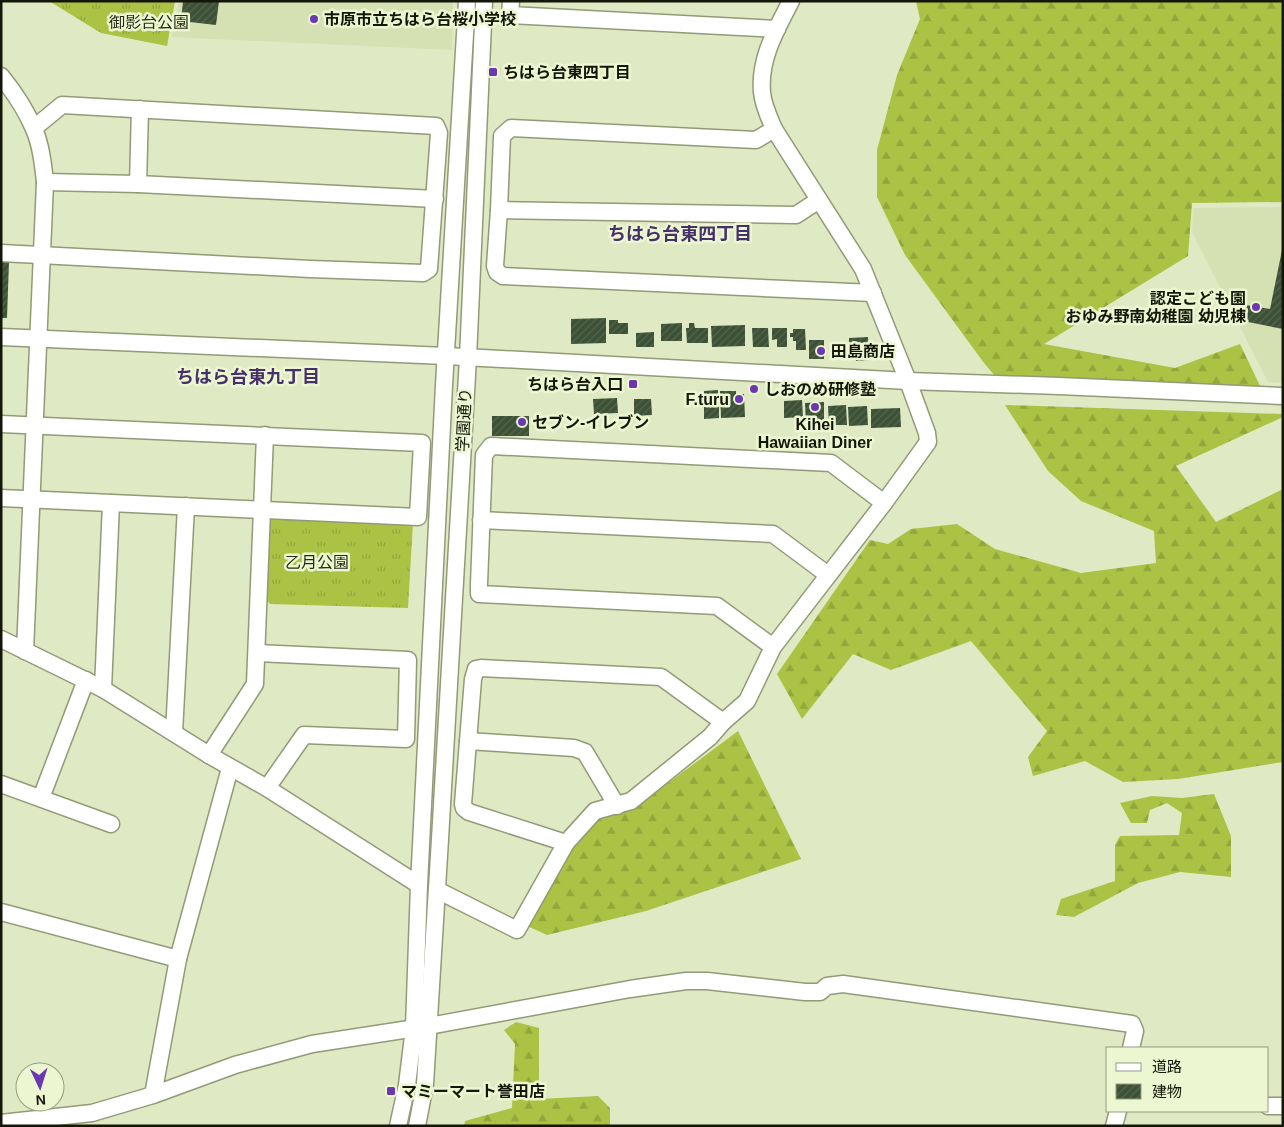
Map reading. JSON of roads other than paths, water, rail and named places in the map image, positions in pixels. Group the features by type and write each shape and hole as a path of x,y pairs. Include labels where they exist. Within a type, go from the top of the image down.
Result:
{"street":[{"name":"学園通り","path":"421,1027 419,885 446,356 467,1"},
{"name":"学園通り","path":"421,1027 437,890 468,358 484,1"},
{"path":"510,1 510,15 777,29"},
{"path":"437,890 517,930 566,843 595,811 631,801 710,737 723,722 747,701 773,647 884,503 928,442 927,433 908,381 863,269 774,129 765,106 762,93 762,76 766,55 791,1"},
{"path":"1,76 16,96 34,128 39,142 45,182 25,651"},
{"path":"1,253 310,269 423,273 429,270 439,133 436,126 62,105 34,128"},
{"path":"138,184 140,109"},
{"path":"774,129 756,140 511,128 502,136 499,210 494,266 497,272 503,276 873,293"},
{"path":"45,182 138,184 434,199"},
{"path":"499,210 796,215 819,200"},
{"path":"1,337 446,356 908,381 1283,396"},
{"path":"1,424 422,443 418,516 1,498"},
{"path":"209,755 255,684 266,435"},
{"path":"773,647 718,606 479,594 484,455 491,446 830,462 884,503"},
{"path":"103,689 111,503"},
{"path":"174,733 186,506"},
{"path":"481,520 773,534 828,575"},
{"path":"1,639 103,689 230,768 267,788 419,885"},
{"path":"257,653 408,660 406,739 304,735 267,788"},
{"path":"566,843 469,812 464,808 473,679 476,669 661,677 723,722"},
{"path":"41,798 86,680"},
{"path":"468,741 580,749 585,752 617,806"},
{"path":"153,1096 178,959 230,768"},
{"path":"1,784 111,824"},
{"path":"1,912 178,959"},
{"path":"1,1123 92,1113 153,1096 235,1065 312,1044 686,981 707,981 805,992 820,992 827,986 843,984 1132,1024 1135,1031 1131,1047"},
{"path":"398,1126 421,1027"},
{"path":"418,1126 425,1084 421,1027"},
{"path":"1269,1106 1283,1106"},
{"path":"1114,1126 1118,1112"}],"place":[{"name":"市原市立ちはら台桜小学校","path":"314,19"},
{"name":"ちはら台東四丁目","path":"493,72"},
{"name":"認定こども園 おゆみ野南幼稚園 幼児棟","path":"1256,307"},
{"name":"田島商店","path":"821,351"},
{"name":"ちはら台入口","path":"633,384"},
{"name":"しおのめ研修塾","path":"754,389"},
{"name":"F.turu","path":"739,399"},
{"name":"Kihei Hawaiian Diner","path":"815,407"},
{"name":"セブン-イレブン","path":"522,422"},
{"name":"マミーマート誉田店","path":"391,1091"}],"district":[{"name":"ちはら台東四丁目","path":"680,234"},
{"name":"ちはら台東九丁目","path":"248,377"}],"park label":[{"name":"御影台公園","path":"149,22"},
{"name":"乙月公園","path":"317,562"}]}
